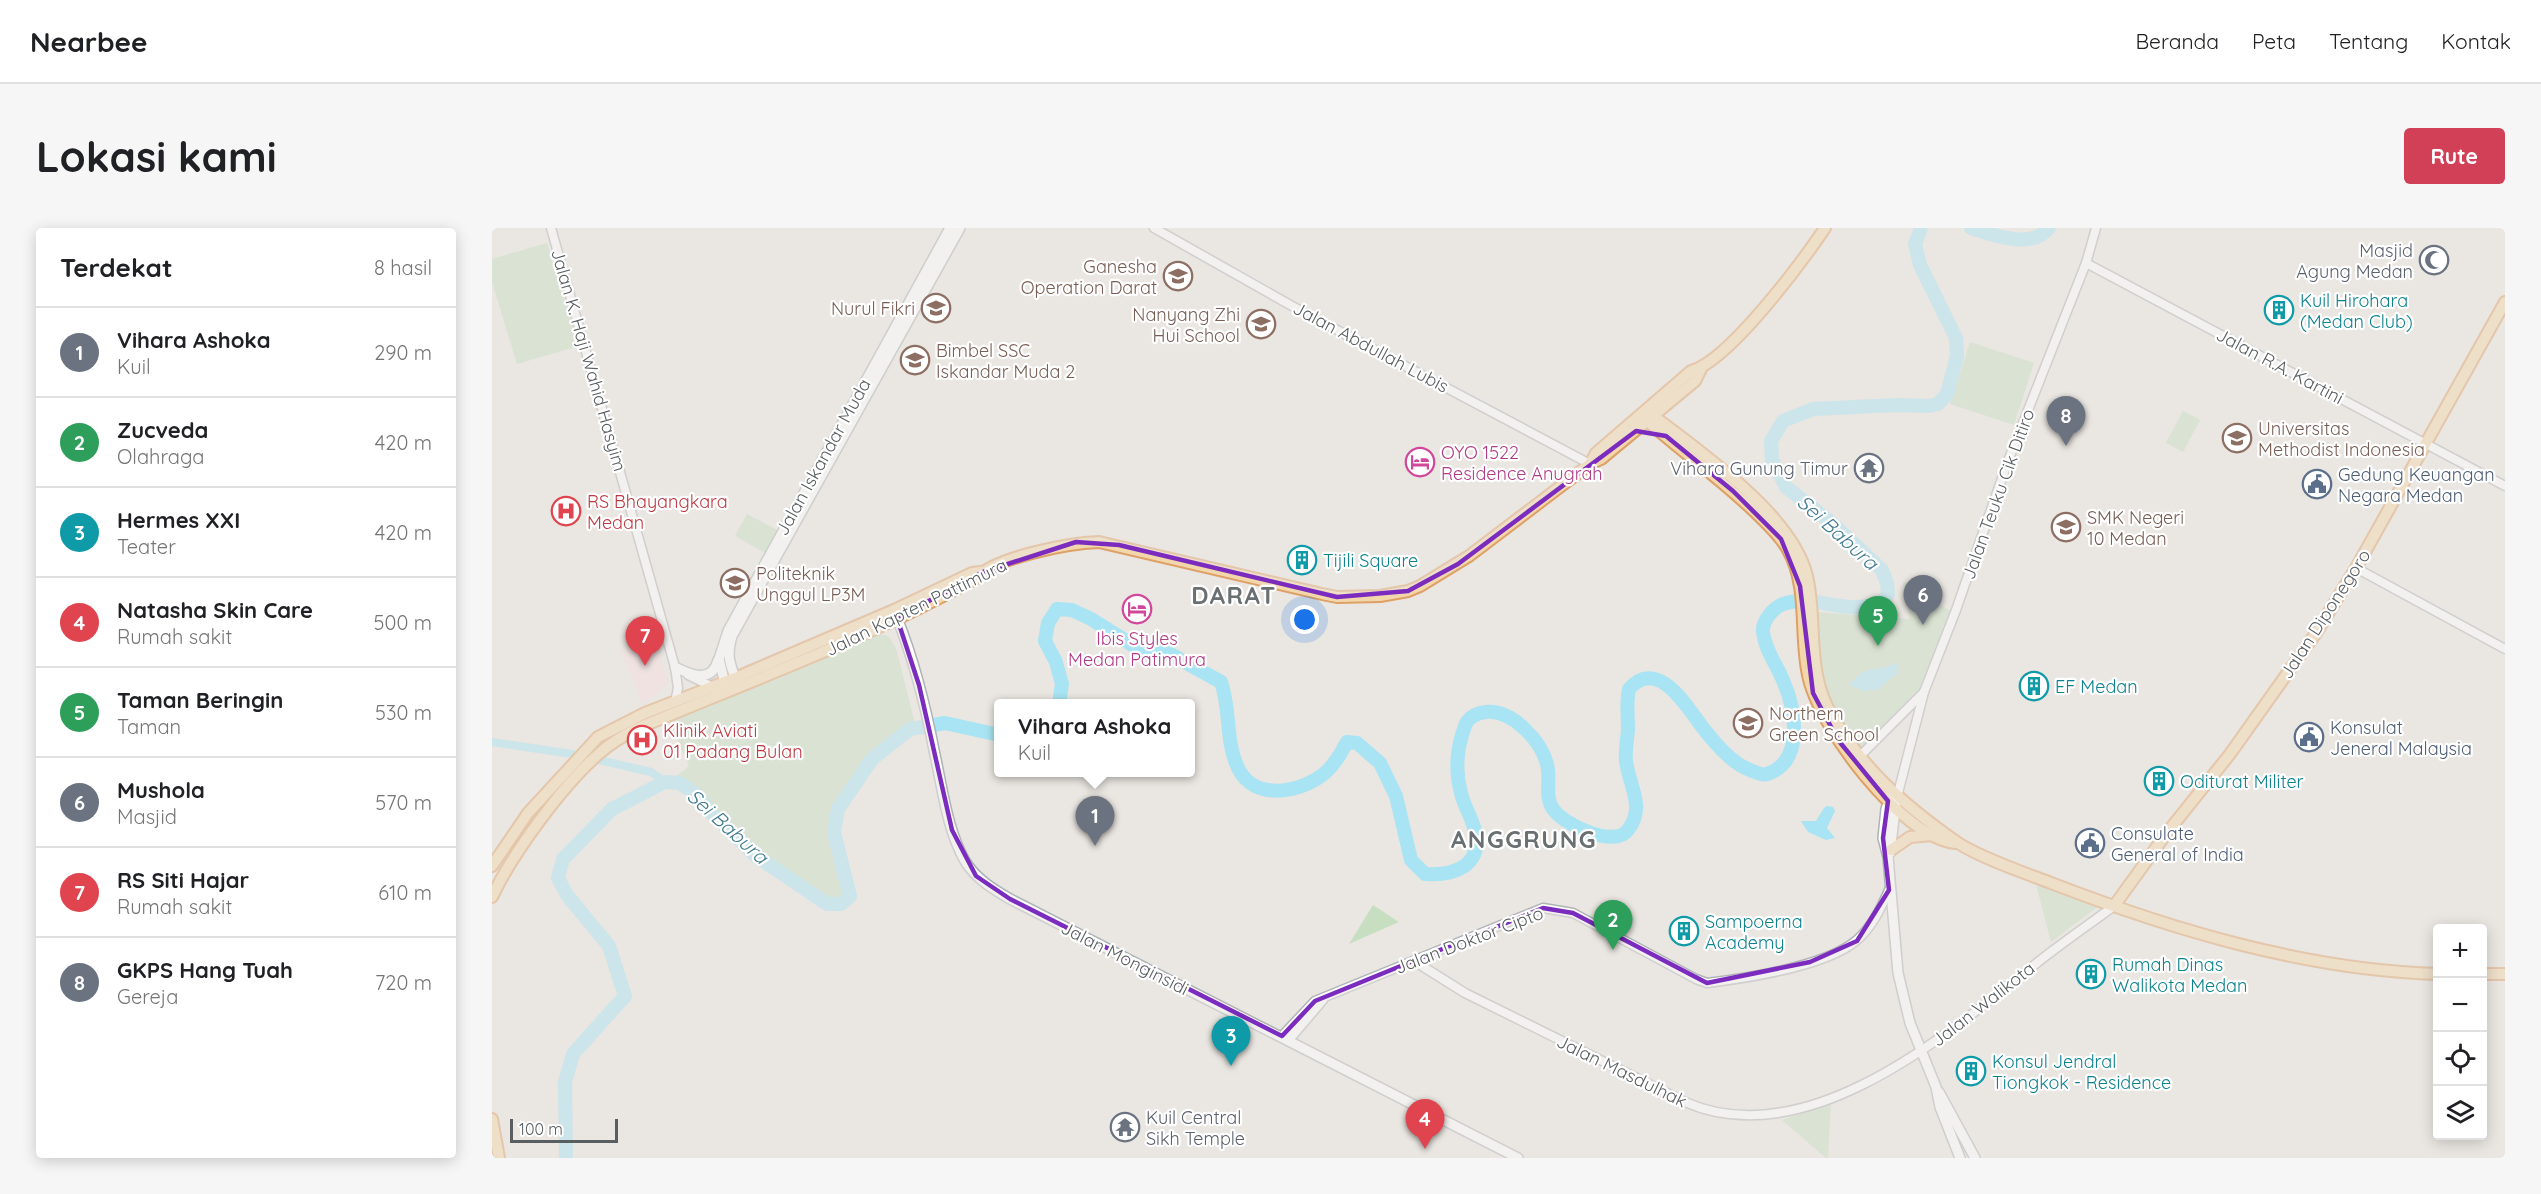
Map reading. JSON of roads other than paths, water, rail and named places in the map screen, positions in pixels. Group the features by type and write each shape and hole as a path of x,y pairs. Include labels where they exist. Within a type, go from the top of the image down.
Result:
{"main road":[{"name":"Jalan Iskandar Muda","path":"924,285 950,228"},
{"name":"Jalan Iskandar Muda","path":"718,659 728,631 924,285 960,228"},
{"path":"1647,416 1698,378 1701,369 1738,336 1776,295 1825,228"},
{"name":"Jalan Diponegoro","path":"2114,906 2166,834 2230,754 2316,633 2356,568 2505,302"},
{"path":"1647,416 1666,436 1722,480 1772,529 1788,549 1804,586"},
{"path":"1647,416 1724,470 1785,531 1801,557 1807,630 1807,672 1821,712 1838,740 1893,799 1933,835 1948,842 1959,843"},
{"name":"Jalan Kapten Pattimura","path":"1590,464 1596,453 1647,416"},
{"name":"Jalan Kapten Pattimura","path":"737,682 977,572 1041,550 1076,542 1099,542 1303,591 1337,597 1401,593 1448,571 1590,464 1601,459 1636,431 1647,416"},
{"path":"1636,431 1666,436"},
{"name":"Jalan Iskandar Muda","path":"737,682 728,652 732,636 812,485"},
{"name":"Jalan Kapten Pattimura","path":"737,682 819,654 965,585 975,579 977,572"},
{"name":"Jalan Monginsidi","path":"897,618 910,651 933,743 947,812 966,862 981,880 1010,899 1518,1158"},
{"path":"1807,630 1816,677 1823,696 1832,715 1860,756 1893,799 1959,843 2019,870 2114,906 2188,929 2300,957 2350,966 2433,974"},
{"path":"675,667 696,676 705,676 715,670 718,659"},
{"path":"718,659 724,689"},
{"path":"492,897 501,878 540,821 599,753 636,729 737,682"},
{"path":"492,866 528,813 598,737 645,713 712,686 724,689"},
{"path":"1893,799 1883,838 1890,854 1889,890 1903,998 1936,1087 1975,1158"},
{"path":"528,813 540,821"},
{"path":"1890,854 1911,837 1933,835"},
{"path":"2487,974 2505,974"},
{"path":"1936,1087 1940,1107 1960,1158"},
{"path":"492,1119 496,1154"}],"street":[{"name":"Jalan K. Haji Wahid Hasyim","path":"551,228 675,667 678,688 675,702"},
{"name":"Jalan Abdullah Lubis","path":"1154,228 1292,306 1590,464"},
{"name":"Jalan Teuku Cik Ditiro","path":"1893,799 1900,782 1924,692 1956,610 2008,461 2086,263 2096,228"},
{"name":"Jalan R.A. Kartini","path":"2086,263 2427,442 2505,486"},
{"path":"2356,568 2505,649"},
{"path":"675,667 712,686"},
{"name":"Jalan Teuku Cik Ditiro","path":"1860,756 1924,692"},
{"name":"Jalan Doktor Cipto","path":"1285,1038 1326,997 1543,909 1574,913 1696,979 1707,982 1810,962 1843,950 1867,930 1889,890"},
{"name":"Jalan Walikota","path":"1845,1092 1922,1051 2114,906"},
{"name":"Jalan Masdulhak","path":"1414,961 1465,993 1700,1109 1720,1114 1766,1115 1798,1111 1845,1092"}],"water":[{"path":"1898,662 1898,673 1879,689 1864,691 1849,685 1861,673"},
{"path":"1827,806 1833,807 1835,811 1827,828 1835,838 1826,840 1808,832 1801,821 1816,821"}],"waterway":[{"name":"Sei Babura","path":"1060,699 1062,684 1056,662 1045,641 1048,623 1057,609 1072,610 1091,619 1134,646 1163,650 1221,682 1234,758 1245,779 1255,786 1279,791 1304,785 1326,772 1338,758 1347,742 1357,743 1380,763 1396,796 1411,860 1425,874 1456,871 1470,861 1475,853 1475,831 1461,793 1458,759 1466,723 1479,713 1496,712 1524,728 1544,755 1547,764 1548,793 1553,809 1577,827 1601,836 1621,835 1628,830 1636,813 1635,796 1626,761 1627,704 1629,689 1640,680 1651,678 1671,688 1713,740 1736,763 1758,774 1767,774 1779,768 1787,759 1792,747 1794,721 1788,694 1764,639 1763,628 1766,619 1779,606 1791,602 1808,601 1859,607 1882,603 1888,594 1882,570 1833,524 1786,487 1772,460 1771,441 1783,421 1813,409 1897,405 1929,406 1938,404 1947,394 1957,356 1956,338 1920,265 1915,244 1921,228"},
{"name":"Sei Babura","path":"1971,228 2001,237 2022,240 2041,235 2049,228"},
{"name":"Sei Babura","path":"566,1158 565,1082 573,1054 625,996 609,946 567,895 558,878 563,859 612,809 665,782 680,783 697,795 713,815 756,856 827,904 841,904 850,896 834,832 838,809 872,759 910,729 945,723 994,734"},
{"path":"492,742 572,754"},
{"path":"599,760 651,772 665,782"}],"place":[{"name":"Masjid Agung Medan","path":"2434,260"},
{"name":"Ganesha Operation Darat","path":"1178,276"},
{"name":"Nurul Fikri","path":"936,308"},
{"name":"Kuil Hirohara (Medan Club)","path":"2279,310"},
{"name":"Nanyang Zhi Hui School","path":"1261,324"},
{"name":"Bimbel SSC Iskandar Muda 2","path":"915,360"},
{"name":"Universitas Methodist Indonesia","path":"2237,438"},
{"name":"GKPS Hang Tuah","path":"2066,446"},
{"name":"OYO 1522 Residence Anugrah","path":"1420,462"},
{"name":"Vihara Gunung Timur","path":"1869,468"},
{"name":"Gedung Keuangan Negara Medan","path":"2317,484"},
{"name":"RS Bhayangkara Medan","path":"566,511"},
{"name":"SMK Negeri 10 Medan","path":"2066,527"},
{"name":"Tijili Square","path":"1302,560"},
{"name":"Politeknik Unggul LP3M","path":"735,583"},
{"name":"Ibis Styles Medan Patimura","path":"1137,609"},
{"name":"Mushola","path":"1923,625"},
{"name":"Taman Beringin","path":"1878,646"},
{"name":"RS Siti Hajar","path":"645,666"},
{"name":"EF Medan","path":"2034,686"},
{"name":"Northern Green School","path":"1748,723"},
{"name":"Konsulat Jeneral Malaysia","path":"2309,737"},
{"name":"Klinik Aviati 01 Padang Bulan","path":"642,740"},
{"name":"Oditurat Militer","path":"2159,781"},
{"name":"Consulate General of India","path":"2090,843"},
{"name":"Vihara Ashoka","path":"1095,846"},
{"name":"Sampoerna Academy","path":"1684,931"},
{"name":"Zucveda","path":"1613,950"},
{"name":"Rumah Dinas Walikota Medan","path":"2091,974"},
{"name":"Hermes XXI","path":"1231,1066"},
{"name":"Konsul Jendral Tiongkok - Residence","path":"1971,1071"},
{"name":"Kuil Central Sikh Temple","path":"1125,1127"},
{"name":"Natasha Skin Care","path":"1425,1149"}],"district":[{"name":"DARAT","path":"1234,595"},
{"name":"ANGGRUNG","path":"1524,839"}]}
